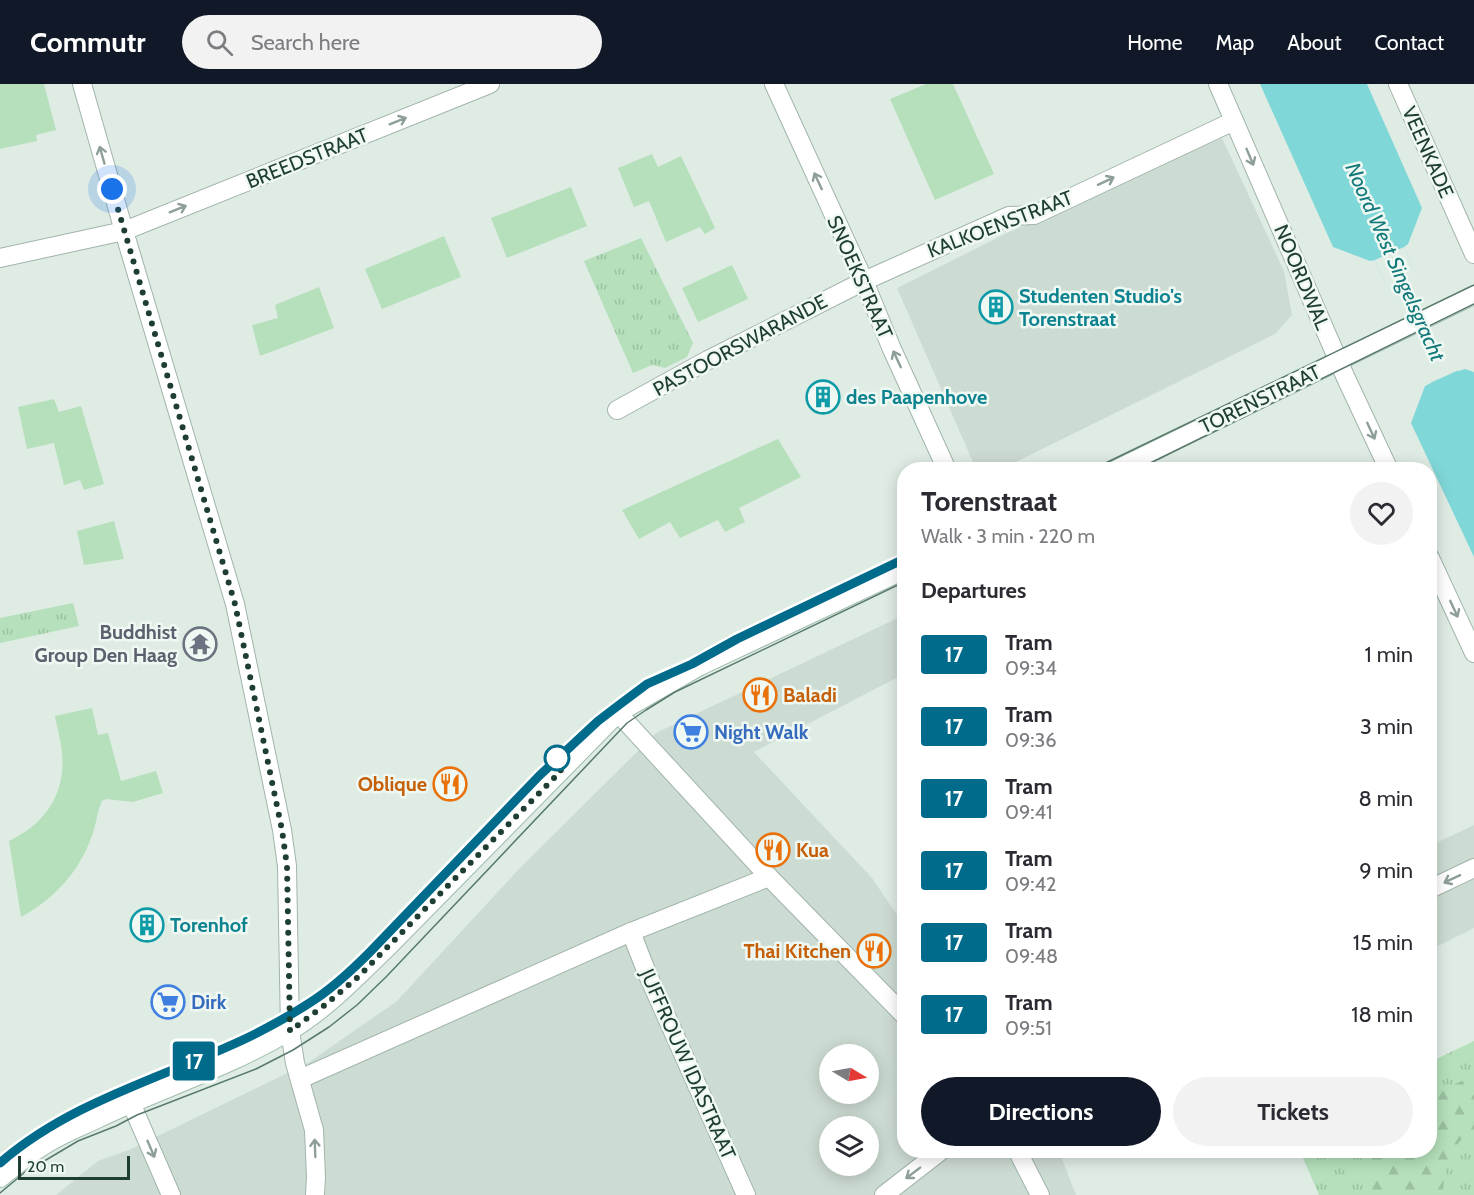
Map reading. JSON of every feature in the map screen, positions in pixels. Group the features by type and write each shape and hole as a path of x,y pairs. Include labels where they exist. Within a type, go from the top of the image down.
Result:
{"street":[{"path":"81,84 235,604 282,830 287,866 290,1031 295,1063 314,1130 315,1195"},
{"name":"BREEDSTRAAT","path":"0,258 124,231 490,84"},
{"name":"SNOEKSTRAAT","path":"774,84 864,280 891,347 943,462"},
{"name":"NOORDWAL","path":"1218,84 1385,462"},
{"name":"VEENKADE","path":"1398,84 1474,254"},
{"name":"KALKOENSTRAAT","path":"864,280 1009,216 1034,215 1234,121"},
{"name":"PASTOORSWARANDE","path":"617,410 708,360 864,280"},
{"name":"TORENSTRAAT","path":"1131,462 1474,295"},
{"path":"0,1178 41,1147 72,1130 237,1059 290,1031 358,977 618,713 700,666 897,573"},
{"path":"1437,573 1474,653"},
{"path":"618,713 774,882 897,1008"},
{"path":"1437,886 1474,868"},
{"path":"300,1079 631,932 774,882"},
{"name":"JUFFROUW IDASTRAAT","path":"631,932 746,1195"},
{"path":"131,1103 171,1195"},
{"path":"884,1195 932,1158"},
{"path":"1021,1158 1040,1195"}],"shaded area":[{"name":"Studenten Studio's Torenstraat","path":"1222,138 1284,271 1292,315 1275,334 1016,462 973,462 897,288 1007,233"},
{"path":"897,618 897,678 754,752 872,878 897,915 897,1158 1062,1158 1076,1195 56,1195 98,1161 129,1150 308,1063 397,1001 519,869 656,733"},
{"path":"1474,825 1474,928 1437,946 1437,843"}],"green space":[{"path":"0,84 44,84 56,130 36,135 37,141 0,149"},
{"path":"926,84 953,84 994,174 935,200 890,99"},
{"path":"652,154 658,167 681,156 715,228 705,234 700,227 666,242 649,201 634,207 618,168"},
{"path":"571,187 587,226 507,258 491,218"},
{"path":"444,236 461,277 382,309 365,269"},
{"path":"641,238 693,343 687,357 665,368 652,365 633,373 584,261"},
{"path":"732,265 748,299 698,322 682,288"},
{"path":"319,287 334,328 260,356 252,325 278,318 275,305"},
{"path":"54,399 59,412 81,406 104,484 84,490 80,480 64,485 54,443 27,449 18,407"},
{"path":"778,439 801,477 739,508 745,522 725,532 718,520 680,538 670,522 639,539 622,510"},
{"path":"114,521 124,559 84,565 77,531"},
{"path":"73,603 79,626 0,643 0,618"},
{"path":"92,708 98,735 108,733 121,781 156,771 163,793 133,802 106,799 102,801 93,833 80,862 54,893 21,917 9,841 33,826 43,816 56,794 62,768 55,716"},
{"path":"1474,1041 1474,1195 1319,1195 1303,1158 1437,1158 1437,1059"},
{"path":"1474,1075 1474,1130 1453,1150 1445,1176 1443,1195 1370,1195 1368,1158 1437,1158 1437,1093"}],"water":[{"name":"Noord West Singelsgracht","path":"1260,84 1367,84 1422,208 1408,244 1404,247 1458,371 1465,369 1474,372 1474,557 1437,478 1437,462 1429,462 1411,423 1425,386 1431,383 1375,260 1370,261 1333,247"}],"pier":[{"path":"1404,247 1459,370 1430,383 1375,260"}],"tram line":[{"path":"1108,462 1474,285"},
{"path":"1152,462 1474,304"},
{"path":"0,1163 28,1141 57,1123 120,1092 249,1037 309,1003 331,988 357,965 539,776 598,721 619,705 647,685 897,562"},
{"name":"17","path":"0,1163 11,1153 65,1118 248,1038 288,1017 318,997 344,977 369,953 539,776 598,721 619,705 647,684 897,562"},
{"path":"0,1193 24,1173 78,1141 137,1115 256,1069 293,1050 329,1027 357,1005 386,977 627,723 675,692 897,585"}],"place":[{"name":"Studenten Studio's Torenstraat","path":"996,307"},
{"name":"des Paapenhove","path":"823,397"},
{"name":"Buddhist Group Den Haag","path":"200,644"},
{"name":"Baladi","path":"760,695"},
{"name":"Night Walk","path":"691,732"},
{"name":"Oblique","path":"450,784"},
{"name":"Kua","path":"773,850"},
{"name":"Torenhof","path":"147,925"},
{"name":"Thai Kitchen","path":"874,951"},
{"name":"Dirk","path":"168,1002"}],"route":[{"path":"112,189 235,604 282,830 287,866 290,1031 358,977 429,906 561,771 557,758"}]}
